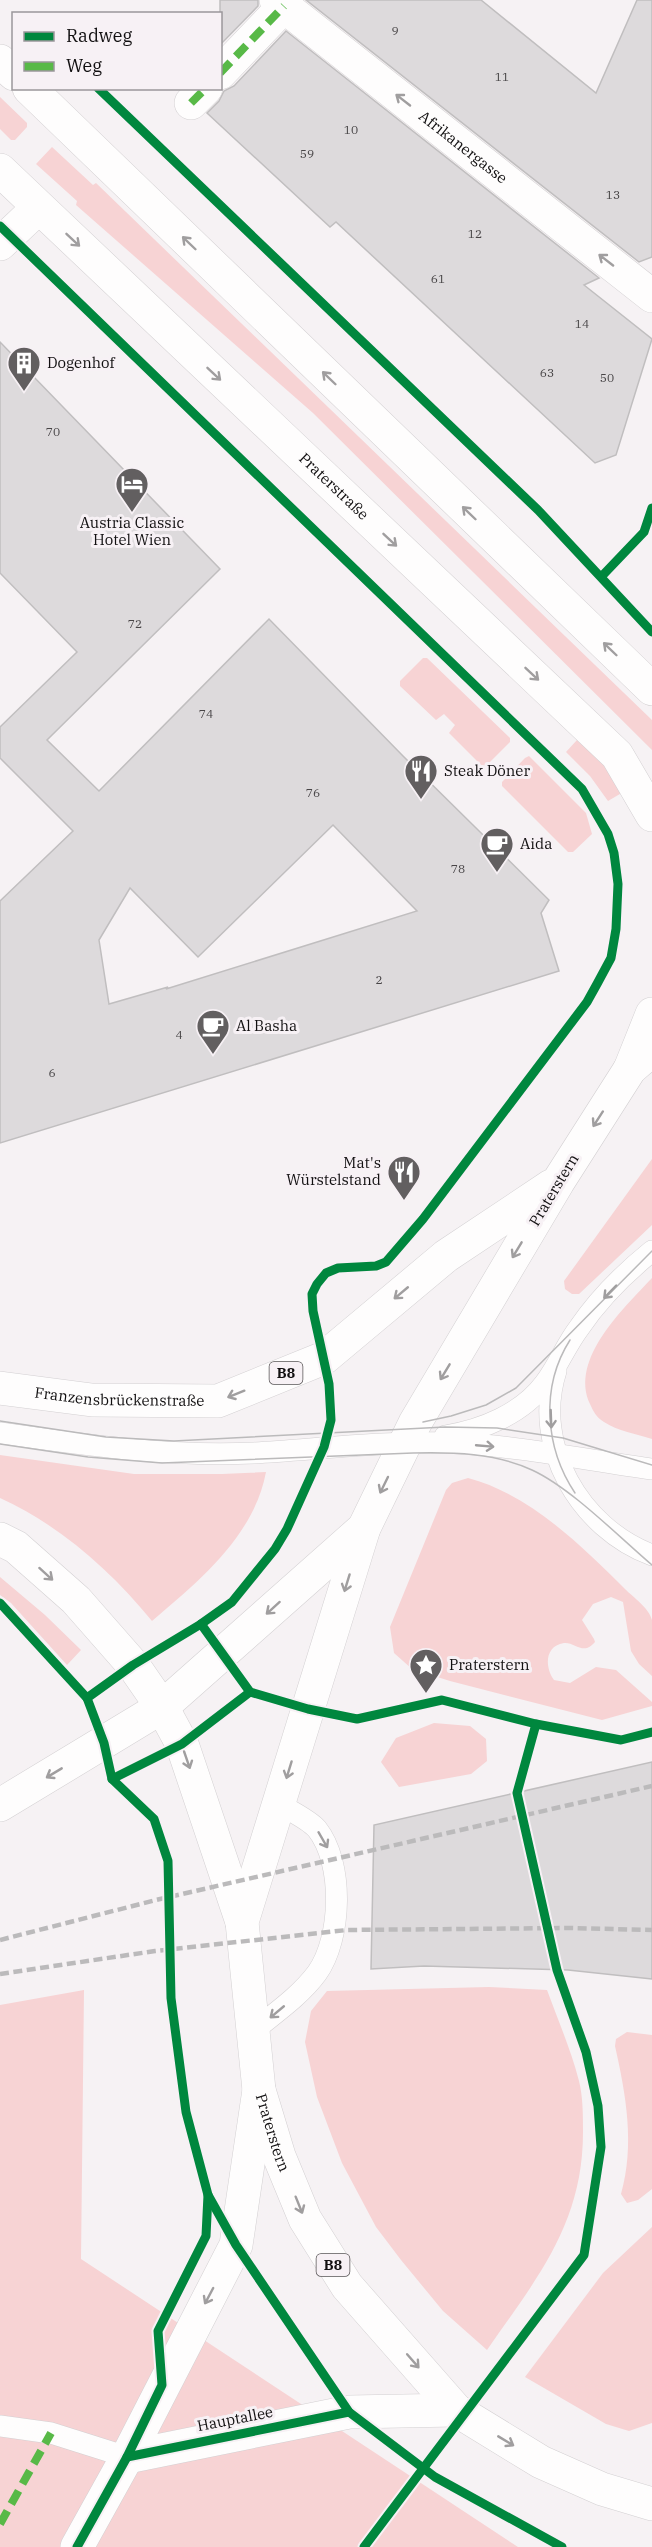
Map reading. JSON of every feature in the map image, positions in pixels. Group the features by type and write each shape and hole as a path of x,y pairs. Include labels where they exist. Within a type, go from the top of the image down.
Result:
{"main road":[{"path":"222,71 280,3"},
{"name":"Afrikanergasse","path":"280,3 652,296"},
{"path":"0,61 12,72"},
{"path":"31,90 652,689"},
{"name":"Praterstraße","path":"0,170 618,755 652,815"},
{"path":"0,244 39,208"},
{"path":"641,1059 652,1014"},
{"name":"Praterstern","path":"641,1059 558,1182 405,1443 364,1528 242,1922 259,2090 279,2156 305,2219 346,2286 456,2410 542,2462 602,2489 652,2504"},
{"name":"Franzensbrückenstraße","path":"0,1388 92,1400 219,1401 324,1358 446,1256 558,1182"},
{"name":"Praterstern","path":"0,1805 162,1707 364,1528"},
{"name":"B8","path":"0,1539 16,1547 76,1600 133,1665 162,1707 182,1744 242,1922"},
{"path":"77,2547 127,2457 236,2244 259,2090"},
{"name":"Hauptallee","path":"127,2457 349,2412 456,2410"}],"lane":[{"path":"652,1251 589,1314 568,1343 554,1375 550,1411 556,1455 565,1477 588,1509 631,1547 652,1555"},
{"path":"405,1443 459,1434 511,1414 544,1385 559,1362"},
{"path":"0,1433 94,1447 152,1452 253,1453 405,1443 455,1443 518,1449 652,1469"},
{"path":"253,2031 298,1994 317,1972 330,1951 337,1916 334,1876 327,1846 315,1828 279,1804"},
{"path":"0,2426 51,2433 127,2457"}],"shaded area":[{"path":"0,97 27,123 27,127 15,140 11,140 0,129"},
{"path":"52,147 93,185 96,183 652,720 652,750 313,413 76,205 77,201 36,164"},
{"path":"423,658 427,658 510,738 510,742 486,766 482,766 449,733 455,725 444,714 436,720 400,686 400,681"},
{"path":"577,740 597,754 625,791 608,801 590,776 566,752"},
{"path":"529,756 586,813 592,834 573,852 568,852 502,786 502,782"},
{"path":"652,1159 652,1225 579,1294 572,1294 565,1289 564,1281"},
{"path":"652,1278 652,1439 621,1430 602,1420 591,1407 585,1387 587,1370 593,1352 603,1335"},
{"path":"0,1455 134,1474 266,1472 260,1495 237,1537 206,1573 152,1621 119,1584 83,1551 44,1522 0,1498"},
{"path":"468,1478 512,1496 553,1523 640,1603 648,1611 652,1620 652,1676 639,1664 631,1651 623,1602 611,1597 593,1604 582,1620 594,1639 595,1642 592,1645 584,1648 564,1643 553,1648 548,1664 554,1680 570,1683 596,1667 616,1670 652,1702 652,1706 602,1720 412,1669 394,1653 390,1627 446,1490 452,1483"},
{"path":"0,1577 45,1615 81,1650 67,1665 11,1603 0,1595"},
{"path":"434,1723 470,1726 486,1739 487,1761 471,1774 399,1787 381,1762 396,1738"},
{"path":"489,1987 547,1990 579,2081 583,2132 581,2165 575,2195 566,2222 539,2274 487,2350 443,2311 376,2227 342,2163 317,2097 305,2042 311,2011 327,1991"},
{"path":"84,1990 81,2259 518,2547 0,2547 0,2005"},
{"path":"627,2032 652,2035 652,2189 638,2200 627,2203 621,2194 628,2157 627,2120 623,2083 615,2046 616,2039"},
{"path":"652,2227 652,2423 629,2431 606,2424 525,2377 603,2273"}],"building":[{"path":"220,0 258,0 258,6 222,43 222,12 220,12"},
{"path":"306,0 481,0 596,93 637,0 652,0 652,257 639,262"},
{"path":"286,31 599,278 584,285 652,339 616,455 595,463 336,222 330,227 207,113 219,101 224,91 234,86"},
{"path":"0,342 220,569 47,740 99,791 269,619 549,900 541,913 559,971 0,1143 0,901 73,831 0,758 0,727 77,652 0,573","holes":["333,825 417,911 166,989 168,987 109,1004 99,940 130,888 198,957"]},
{"path":"652,1762 652,1979 568,1970 424,1966 371,1969 374,1825"}],"tram line":[{"path":"423,1422 486,1405 516,1388 652,1251"},
{"path":"570,1340 560,1358 554,1377 550,1397 550,1417 557,1457 575,1493"},
{"path":"0,1421 106,1437 174,1441 445,1427 497,1428 563,1438 652,1465"},
{"path":"0,1444 88,1457 162,1463 413,1453 458,1453 489,1457 518,1464 547,1478 578,1500 652,1565"}],"railway":[{"path":"0,1940 156,1900 652,1786"},
{"path":"0,1974 155,1951 347,1930 568,1928 652,1930"}],"marked path":[{"path":"222,71 284,6"},
{"path":"191,103 204,90"},
{"path":"0,2524 51,2433"}],"cycle path":[{"path":"100,90 538,510 652,632"},
{"path":"0,226 582,789 608,834 614,853 618,884 616,929 611,958 587,1002 423,1219 386,1262 376,1266 338,1268 326,1273 317,1284 312,1294 313,1311 329,1384 331,1420 324,1447 287,1529 275,1549 232,1602 201,1624 133,1665 87,1698 104,1743 112,1779 154,1819 168,1861 171,1998 186,2112 208,2195 206,2236 158,2331 162,2385 127,2457 77,2547"},
{"path":"602,576 644,532 652,508"},
{"path":"0,1603 87,1698"},
{"path":"201,1624 250,1692 308,1709 357,1719 442,1700 536,1724 621,1740 652,1732"},
{"path":"112,1779 182,1744 250,1692"},
{"path":"364,2547 584,2255 601,2147 598,2106 586,2052 557,1970 517,1793 536,1724"},
{"path":"208,2195 236,2245 349,2412 435,2477 562,2547"},
{"path":"127,2457 349,2412"}],"place":[{"name":"Dogenhof","path":"24,392"},
{"name":"Austria Classic Hotel Wien","path":"132,513"},
{"name":"Steak Döner","path":"421,800"},
{"name":"Aida","path":"497,873"},
{"name":"Al Basha","path":"213,1055"},
{"name":"Mat's Würstelstand","path":"404,1201"},
{"name":"Praterstern","path":"426,1694"}]}
